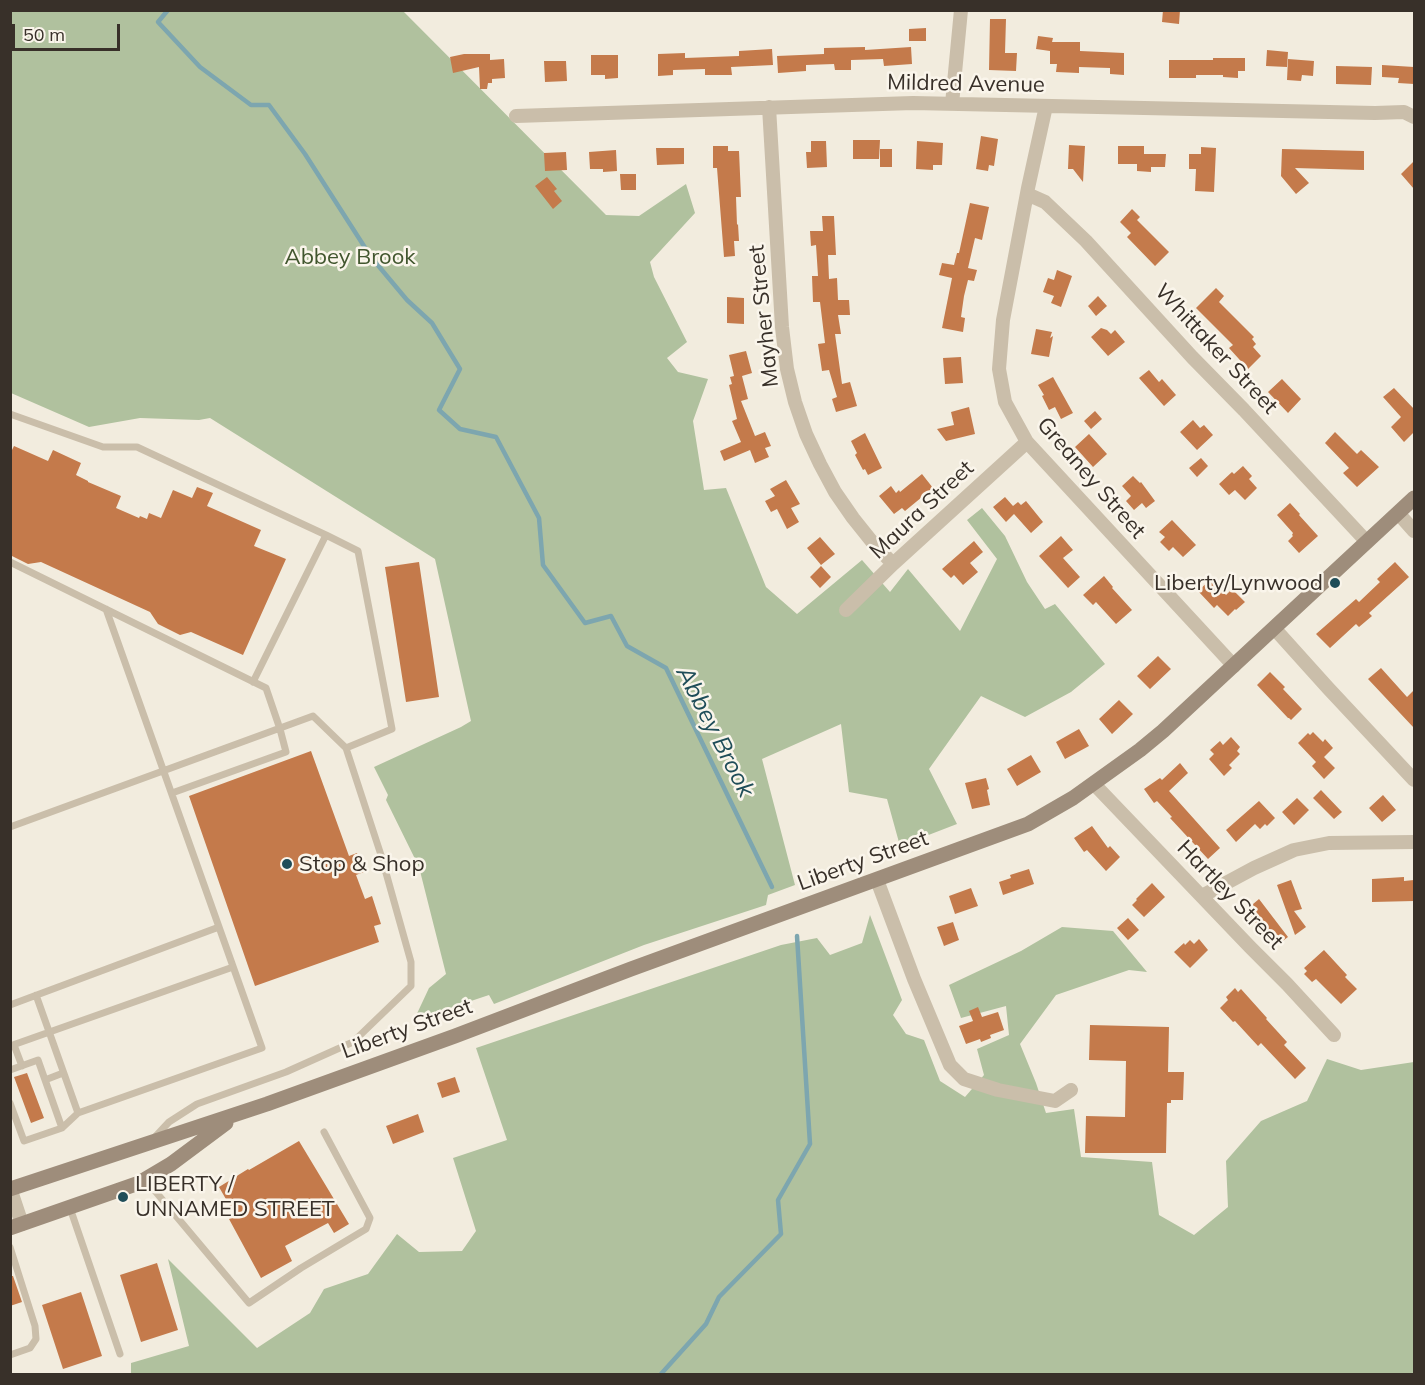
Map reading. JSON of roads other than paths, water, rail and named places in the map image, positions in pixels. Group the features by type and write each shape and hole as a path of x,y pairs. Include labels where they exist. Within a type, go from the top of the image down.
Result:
{"main road":[{"name":"Liberty Street","path":"11,1189 238,1114 1028,824 1094,784 1156,737 1414,498"},
{"name":"Liberty Street","path":"16,1226 139,1183 171,1164 238,1114"}],"street":[{"path":"952,104 961,10"},
{"name":"Mildred Avenue","path":"516,116 913,103 1404,112 1414,117"},
{"name":"Greaney Street","path":"1046,106 1003,320 999,369 1005,402 1026,442 1234,666"},
{"name":"Mayher Street","path":"769,107 783,338 795,402 819,464 835,492 873,543 893,564"},
{"name":"Whittaker Street","path":"1027,194 1045,202 1086,241 1367,542"},
{"name":"Maura Street","path":"846,610 1026,442"},
{"path":"1398,513 1414,531"},
{"path":"1274,628 1414,780"},
{"name":"Hartley Street","path":"1094,784 1334,1035"},
{"path":"1202,896 1294,850 1329,843 1414,842"},
{"path":"877,880 914,979 950,1065 964,1079 998,1090 1055,1101 1071,1090"},
{"path":"11,1189 16,1226"}],"lane":[{"path":"10,414 103,447 137,447 358,551 392,729 346,748"},
{"path":"254,682 326,535"},
{"path":"10,562 266,688 286,752 172,793"},
{"path":"10,1103 24,1141 62,1128 78,1113 262,1048 106,609"},
{"path":"10,827 313,716 346,748 381,855 411,962 411,986 353,1042 286,1072 196,1104 169,1122 150,1143"},
{"path":"10,1005 219,927"},
{"path":"22,1066 12,1046 233,967"},
{"path":"36,995 78,1113"},
{"path":"10,1070 38,1060 62,1128"},
{"path":"45,1080 63,1073"},
{"path":"145,1179 249,1303 366,1229 370,1218 324,1132"},
{"path":"70,1208 120,1354"},
{"path":"10,1247 35,1326 36,1339 30,1348 10,1355"}],"waterway":[{"name":"Abbey Brook","path":"168,10 158,22 200,67 251,105 269,105 305,154 371,257 407,300 432,323 460,369 439,410 460,429 496,437 539,518 543,565 585,623 611,616 627,646 666,668 772,887"},
{"name":"Abbey Brook","path":"661,1374 706,1324 719,1297 781,1234 778,1200 810,1144 797,936"}],"place":[{"name":"Liberty/Lynwood","path":"1335,583"},
{"name":"Stop & Shop","path":"287,864"},
{"name":"LIBERTY / UNNAMED STREET","path":"123,1197"}]}
